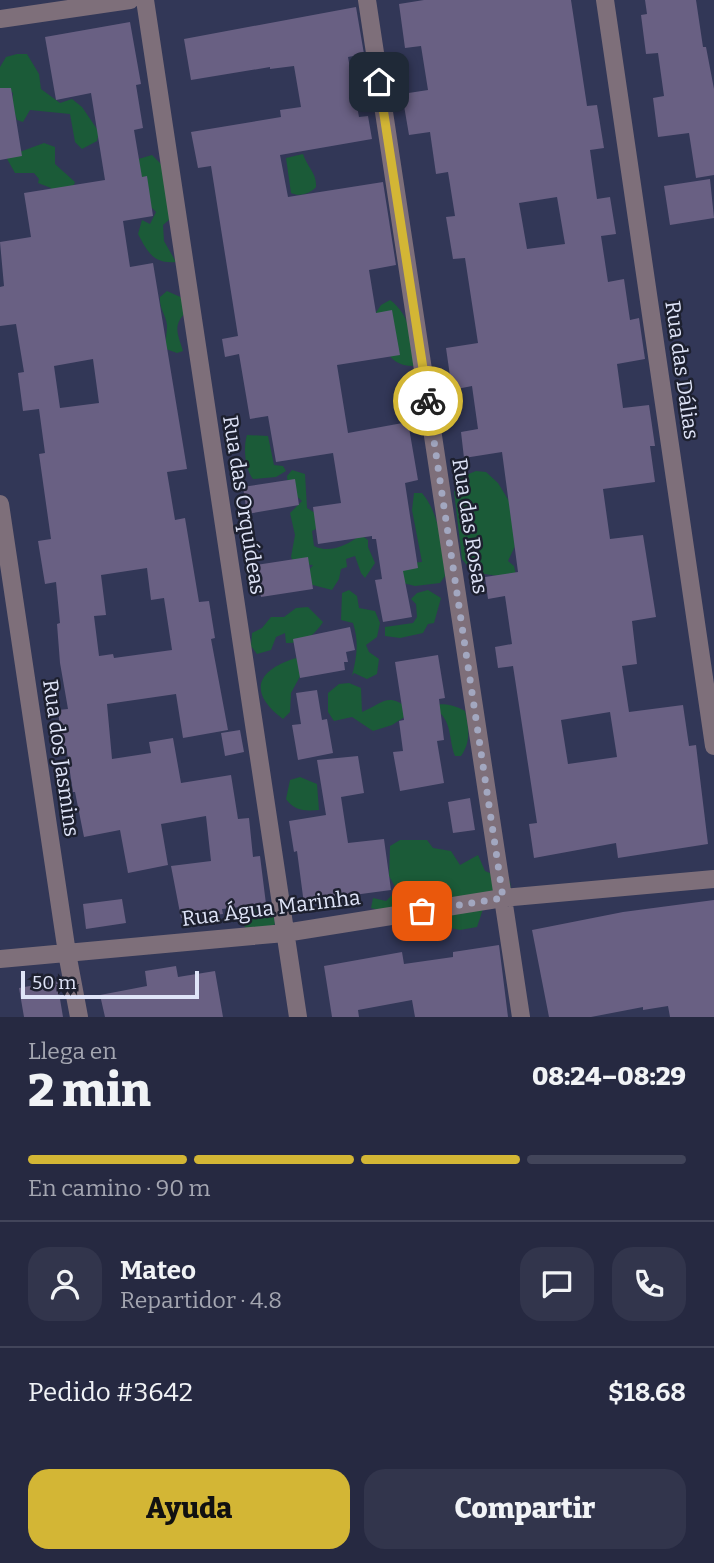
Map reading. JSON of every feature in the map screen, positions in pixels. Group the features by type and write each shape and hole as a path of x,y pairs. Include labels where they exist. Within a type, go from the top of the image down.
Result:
{"street":[{"path":"0,19 130,0"},
{"name":"Rua das Orquídeas","path":"145,0 298,1017"},
{"name":"Rua das Rosas","path":"367,0 521,1017"},
{"name":"Rua das Dálias","path":"605,0 714,746"},
{"name":"Rua dos Jasmins","path":"0,504 67,953 79,1017"},
{"name":"Rua Água Marinha","path":"0,959 285,933 503,898 714,879"}],"green space":[{"path":"27,54 39,74 41,89 60,103 72,99 82,107 99,132 97,141 82,149 75,142 70,114 30,110 23,122 17,120 12,105 13,93 9,90 0,94 0,67 6,57"},
{"path":"44,143 55,147 55,164 75,182 71,192 49,201 51,188 38,183 39,179 34,173 15,173 6,157"},
{"path":"303,154 315,178 316,187 297,195 291,193 286,158"},
{"path":"152,155 162,165 170,219 163,225 164,241 176,262 162,261 152,256 138,234 142,220 150,224 156,212 147,203 135,160"},
{"path":"167,291 187,300 186,312 178,326 183,351 177,353 166,349 167,325 160,297"},
{"path":"390,300 407,321 415,366 397,362 391,357 379,335 373,317 381,305"},
{"path":"247,435 268,436 274,465 283,466 286,471 276,477 253,479 246,458"},
{"path":"292,470 305,474 307,508 320,516 322,526 312,531 314,546 332,549 361,535 368,540 375,563 365,578 355,556 346,559 347,567 341,569 339,579 332,590 309,584 304,577 313,565 295,564 291,557 295,535 290,513 302,501 288,489 287,476"},
{"path":"476,471 486,472 498,483 509,501 515,546 508,561 514,566 517,579 485,574 476,577 462,559 454,492 461,477"},
{"path":"414,493 422,493 437,521 445,576 440,583 415,586 399,582 399,568 407,563 422,562 412,510"},
{"path":"349,590 357,596 359,608 375,611 380,623 377,637 366,645 369,652 379,659 377,674 367,679 354,673 352,676 357,649 355,630 353,623 341,620 342,593"},
{"path":"428,590 441,598 434,623 428,624 423,633 400,638 385,636 385,627 413,623 417,617 416,604 411,599 417,593"},
{"path":"308,607 323,622 316,632 298,642 286,643 285,633 276,637 271,650 257,654 251,646 252,633 262,628 271,617 284,617 296,608"},
{"path":"296,658 304,669 291,693 290,712 283,719 264,700 261,683 272,669"},
{"path":"349,683 361,688 362,712 390,700 409,709 444,704 465,711 468,735 461,756 455,756 449,729 441,714 406,716 392,725 373,731 352,717 334,721 328,712 328,693 339,684"},
{"path":"300,777 317,784 319,810 300,809 286,799 290,780"},
{"path":"400,840 427,840 433,848 451,851 460,865 478,855 485,871 510,881 512,902 484,906 477,927 460,930 441,926 421,909 402,899 388,909 371,908 373,898 386,901 397,890 389,876 390,846"},
{"path":"262,900 272,906 275,923 273,927 248,931 241,915 246,908"}],"building":[{"path":"424,0 571,0 587,106 597,105 604,148 590,150 597,199 610,197 616,234 601,236 608,282 624,279 630,320 639,318 645,359 617,364 623,408 649,405 655,446 650,446 655,482 603,489 610,539 643,535 656,617 632,621 637,664 622,666 629,712 683,705 689,746 696,745 708,844 618,858 616,843 534,858 529,824 537,823 513,666 498,668 495,647 512,644 505,596 488,599 485,577 518,572 502,452 464,458 461,432 478,429 472,386 452,390 446,348 478,343 465,258 453,259 446,217 455,216 448,172 436,174 430,132 409,135 402,94 428,90 421,46 405,48 399,4","holes":["557,197 565,244 527,249 519,203","610,712 617,757 568,764 561,720"]},
{"path":"645,0 696,0 703,47 706,47 714,89 714,175 696,178 689,133 658,137 653,98 664,96 658,53 646,54 641,15 647,14"},
{"path":"356,7 364,54 348,57 359,117 368,116 372,139 280,155 288,197 383,182 396,265 369,270 376,313 392,310 400,355 337,365 348,433 408,422 418,480 405,483 418,568 403,571 412,617 383,622 375,580 382,579 376,539 372,539 372,536 318,544 313,507 341,503 333,453 276,462 268,416 250,419 239,354 225,357 222,339 238,336 211,166 198,168 191,132 281,117 280,110 301,107 294,66 270,67 191,80 184,39"},
{"path":"130,22 141,84 136,85 143,128 134,130 142,177 147,176 153,216 123,221 130,267 153,263 187,469 167,472 175,520 185,518 199,602 209,601 215,638 211,639 228,730 183,738 176,694 107,704 112,759 151,753 149,742 173,738 181,783 231,775 238,819 249,818 253,857 260,856 266,904 222,909 223,914 181,918 171,866 211,861 206,816 161,824 168,865 128,873 120,830 84,837 66,746 62,746 58,710 68,709 60,663 56,582 45,584 38,541 51,539 39,454 45,453 39,409 23,411 18,373 24,372 16,324 0,326 0,287 4,286 0,242 31,237 24,193 105,180 91,93 56,100 45,37","holes":["93,359 99,403 60,408 54,366","147,568 151,600 164,598 172,650 114,658 113,654 99,656 94,616 106,615 101,575"]},
{"path":"0,88 11,88 22,156 0,160"},
{"path":"710,179 714,218 670,225 664,186"},
{"path":"295,479 299,505 247,514 243,487"},
{"path":"308,557 313,589 261,597 256,565"},
{"path":"350,627 355,650 346,652 348,662 344,662 345,670 300,678 293,639"},
{"path":"438,655 445,698 439,699 444,740 437,741 444,783 400,791 393,752 403,751 399,721 404,720 395,662"},
{"path":"317,690 322,720 327,719 333,753 298,760 292,725 301,724 296,693"},
{"path":"240,730 244,752 225,756 221,733"},
{"path":"358,756 364,793 341,797 348,843 384,839 391,890 304,904 297,851 294,852 289,821 326,815 317,760"},
{"path":"470,798 475,830 453,833 448,802"},
{"path":"122,899 126,923 86,929 83,904"},
{"path":"714,900 714,1017 670,1017 668,1006 643,1010 643,1007 591,1017 549,1017 532,930 623,912"},
{"path":"499,945 508,1017 415,1017 412,1000 358,1010 359,1017 332,1017 324,966 402,952 404,964 453,957 453,952"},
{"path":"176,966 178,977 215,971 223,1017 105,1017 100,995 147,986 145,971"},
{"path":"57,981 63,1017 24,1017 19,988"}],"way so far":[{"path":"422,911 503,898 428,401"}],"route":[{"path":"379,82 428,401"}]}
